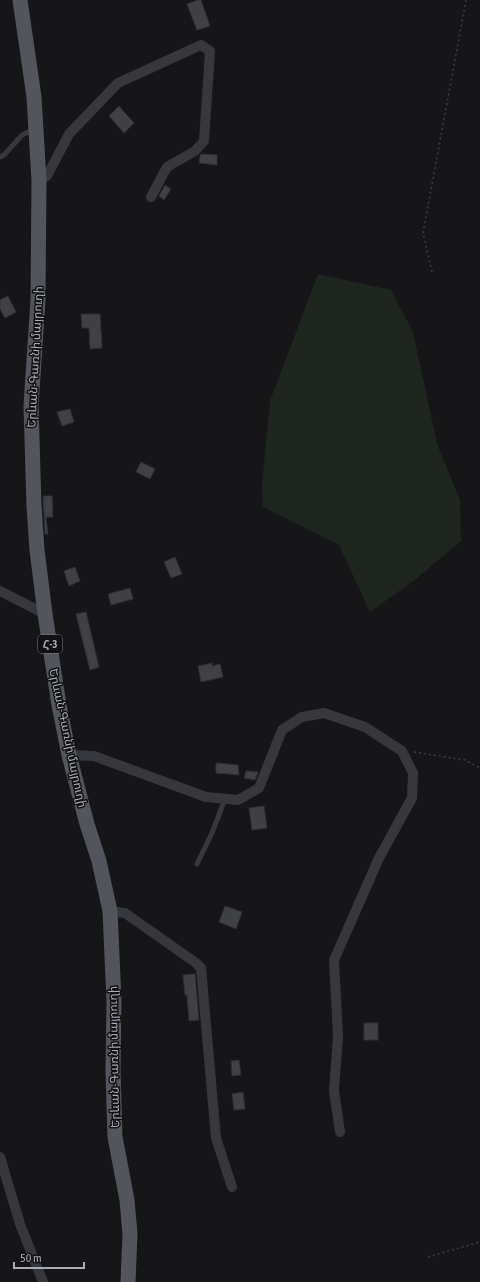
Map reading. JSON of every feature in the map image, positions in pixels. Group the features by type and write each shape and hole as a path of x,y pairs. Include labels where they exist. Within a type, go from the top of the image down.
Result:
{"main road":[{"name":"Երևան-Գառնի մայրուղի","path":"20,0 34,97 39,180 38,300 30,406 37,550 59,705 69,755 87,824 99,861 110,911 114,1002 113,1071 115,1137 129,1214 130,1234 128,1282"}],"street":[{"path":"39,180 46,176 69,134 118,83 201,45 210,51 204,141 194,151 167,167 151,197"},
{"path":"0,591 45,614"},
{"path":"69,755 94,756 206,797 238,800 259,788 282,730 302,717 324,713 365,727 402,750 413,773 412,798 379,858 334,960 338,1036 334,1091 340,1132"},
{"path":"110,911 126,913 201,968 216,1138 232,1187"},
{"path":"0,1157 20,1224 43,1282"}],"lane":[{"path":"0,157 4,155 22,135 36,128"},
{"path":"197,864 212,833 225,799"}],"path":[{"path":"432,272 423,233 466,0"},
{"path":"402,750 466,760 480,768"},
{"path":"428,1257 480,1242"}],"shaded area":[{"path":"318,274 391,290 413,332 437,444 460,500 461,541 416,579 370,612 339,545 263,507 262,484 270,401"}],"building":[{"path":"201,0 210,26 197,30 187,4"},
{"path":"119,106 134,123 124,133 109,116"},
{"path":"201,154 217,155 217,165 199,163"},
{"path":"165,185 171,189 164,200 159,196"},
{"path":"8,296 16,312 5,318 0,309 0,300"},
{"path":"81,314 100,314 102,348 90,349 89,328 82,328"},
{"path":"70,409 74,422 62,426 57,412"},
{"path":"141,462 155,469 150,479 136,472"},
{"path":"43,496 52,496 53,517 46,517 48,534 45,534"},
{"path":"175,557 182,574 171,578 164,562"},
{"path":"75,567 80,581 69,586 64,571"},
{"path":"130,588 133,599 111,605 108,594"},
{"path":"86,612 99,667 90,670 76,614"},
{"path":"212,663 212,666 220,664 223,677 201,682 198,666"},
{"path":"216,763 238,765 239,775 216,773"},
{"path":"246,771 258,772 255,780 244,778"},
{"path":"264,806 267,828 252,830 249,808"},
{"path":"225,906 242,912 236,929 219,922"},
{"path":"195,974 199,1020 189,1021 187,995 185,995 183,975"},
{"path":"364,1023 378,1023 378,1040 364,1040"},
{"path":"239,1060 241,1075 232,1076 231,1061"},
{"path":"243,1092 245,1109 234,1110 232,1094"}]}
